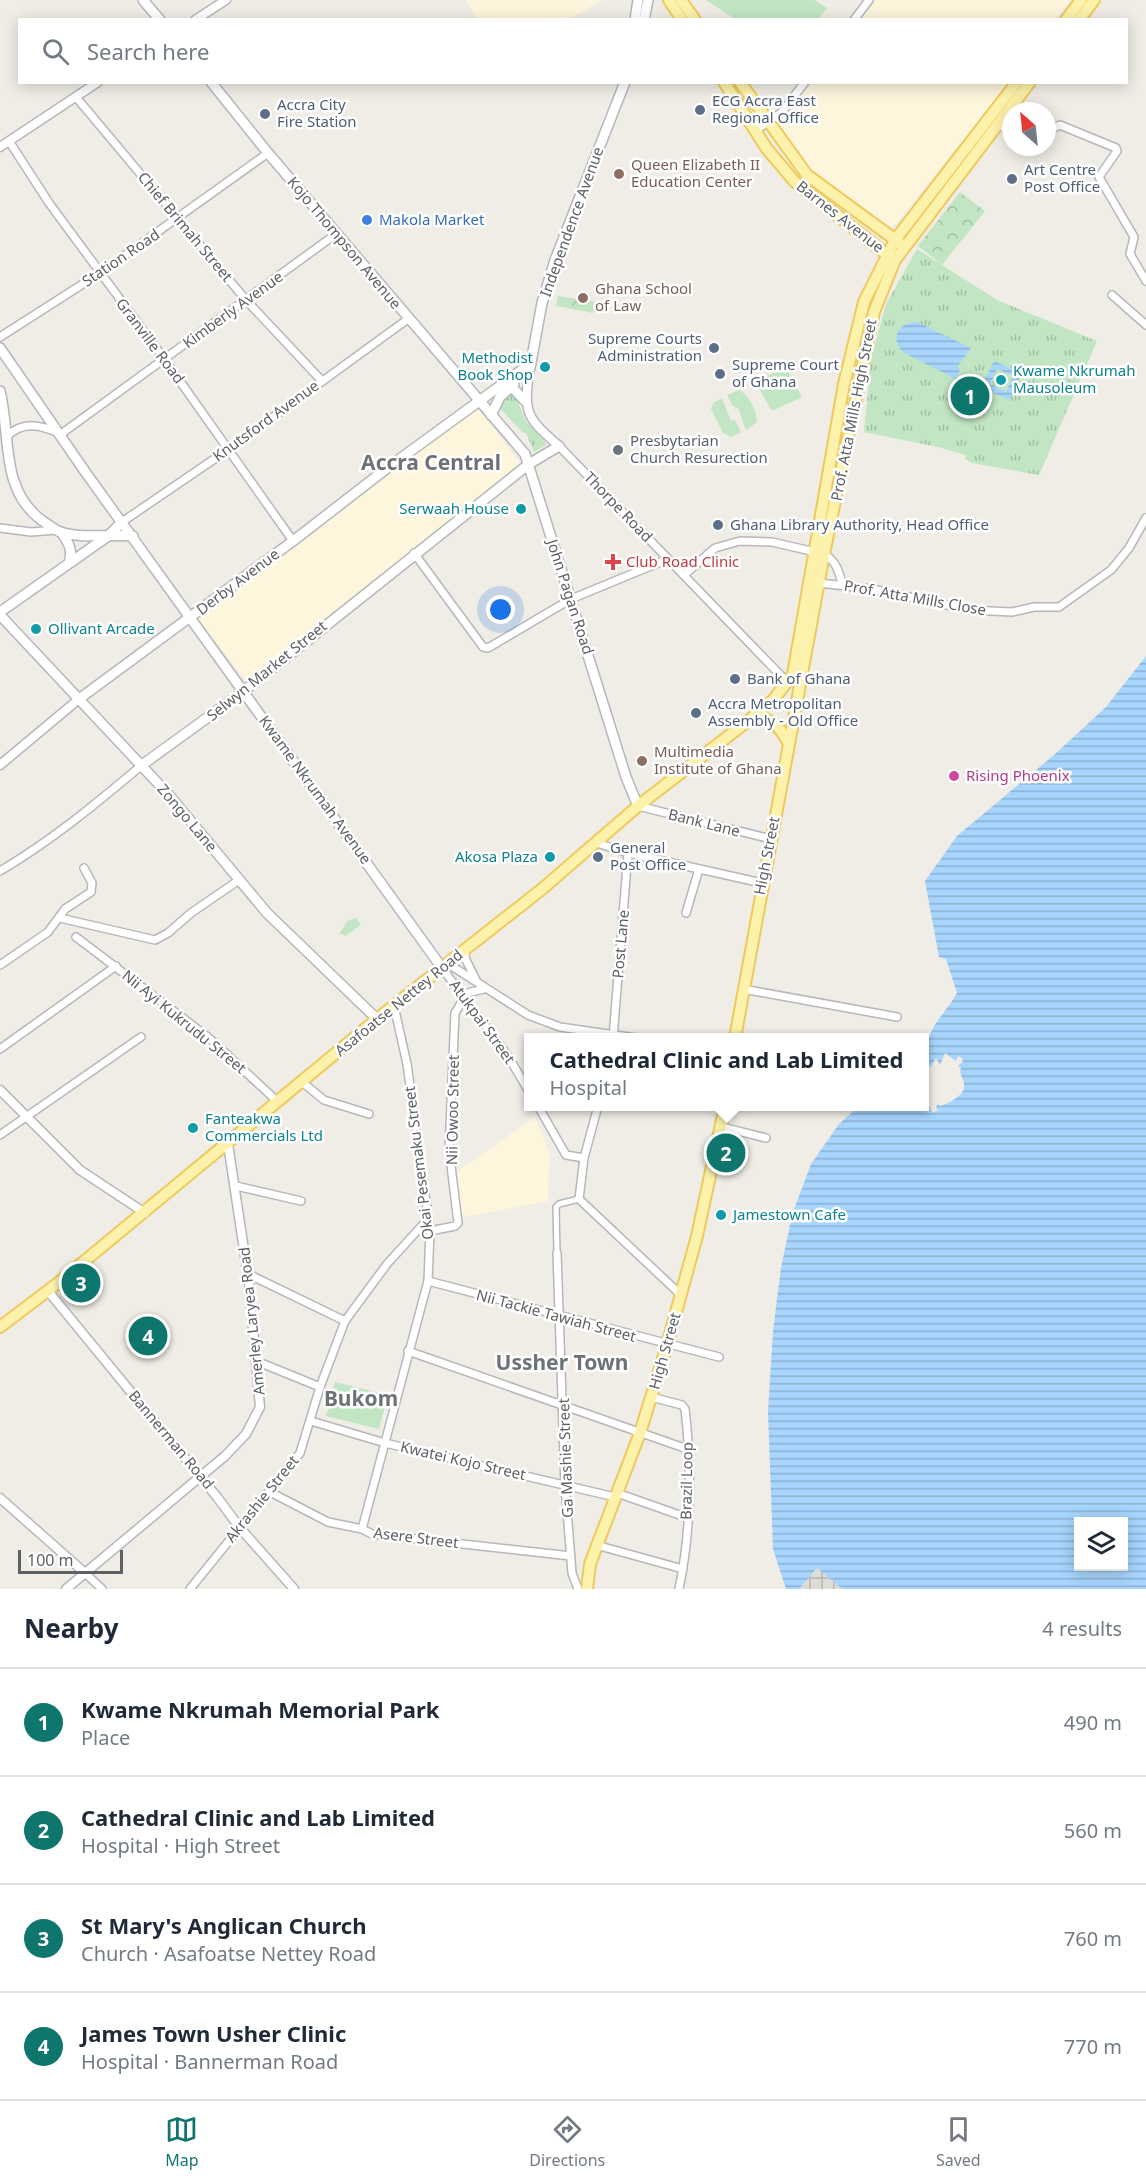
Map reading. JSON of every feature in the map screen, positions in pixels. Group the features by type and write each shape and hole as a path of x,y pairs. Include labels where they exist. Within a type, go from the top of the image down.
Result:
{"main road":[{"path":"143,0 158,18"},
{"path":"635,18 638,0"},
{"path":"644,18 648,0"},
{"path":"669,0 681,18"},
{"path":"681,0 694,18"},
{"path":"1068,18 1081,0"},
{"path":"1081,18 1095,0"},
{"name":"Kojo Thompson Avenue","path":"213,84 478,402"},
{"name":"Independence Avenue","path":"530,369 542,303 555,261 624,84"},
{"name":"Barnes Avenue","path":"725,84 755,131 795,182 891,257"},
{"name":"Barnes Avenue","path":"741,84 807,175 905,247"},
{"name":"Prof. Atta Mills High Street","path":"794,677 869,329 895,240 1015,84"},
{"name":"Prof. Atta Mills High Street","path":"891,257 905,247 1028,84"},
{"name":"Kwame Nkrumah Avenue","path":"0,348 122,522 444,965"},
{"path":"491,415 500,397 530,369"},
{"path":"478,402 530,369"},
{"path":"511,386 525,401"},
{"path":"0,391 6,418 8,465 16,490 35,515 59,531 70,545 72,554 69,563"},
{"name":"John Pagan Road","path":"478,402 518,445 529,464 626,777 638,806"},
{"name":"Derby Avenue","path":"79,699 478,402"},
{"name":"Selwyn Market Street","path":"142,765 244,691 414,553 529,464 559,446"},
{"path":"0,613 108,536 122,522"},
{"path":"59,531 133,536"},
{"name":"Prof. Atta Mills High Street","path":"794,677 819,583 819,553"},
{"name":"Zongo Lane","path":"0,613 142,765 267,913 377,1019"},
{"name":"Asafoatse Nettey Road","path":"0,1327 145,1213 377,1019 597,843 638,806 753,717 794,677"},
{"name":"High Street","path":"736,1033 788,742 794,677"},
{"path":"753,717 777,724 788,742"},
{"name":"High Street","path":"586,1589 596,1545 640,1433 667,1345 697,1236 724,1111"}],"street":[{"path":"198,18 226,0"},
{"path":"856,18 869,0"},
{"path":"0,147 95,84"},
{"path":"755,131 782,112 803,84"},
{"name":"Chief Brimah Street","path":"76,97 246,300 322,381"},
{"path":"998,124 1002,126"},
{"path":"1056,127 1060,125 1116,148 1117,152 1099,177 1134,237 1130,254 1146,281"},
{"name":"Granville Road","path":"9,141 49,203 165,360 293,541"},
{"name":"Station Road","path":"0,337 100,273 268,153"},
{"name":"Kimberly Avenue","path":"61,434 336,234"},
{"path":"1112,295 1146,325"},
{"name":"Knutsford Avenue","path":"122,522 229,449 408,319"},
{"path":"525,401 530,369"},
{"name":"Thorpe Road","path":"525,401 532,419 668,559 794,677"},
{"path":"6,437 13,430 35,425 61,434"},
{"name":"Prof. Atta Mills Close","path":"819,583 842,584 970,609 1011,612 1034,606 1061,606 1111,570 1129,548 1146,518"},
{"path":"0,528 31,532 59,531"},
{"path":"684,575 715,548 740,540 772,542 819,553 830,558 839,571 842,584"},
{"path":"414,553 486,648 571,599 668,559"},
{"name":"Derby Avenue","path":"0,765 79,699"},
{"name":"Selwyn Market Street","path":"0,871 81,816 142,765"},
{"name":"Bank Lane","path":"638,806 771,839"},
{"path":"597,843 628,854 762,883"},
{"name":"Post Lane","path":"614,1033 628,854"},
{"path":"0,965 48,932 65,909 91,892 92,883 84,868"},
{"path":"686,913 699,869"},
{"path":"60,918 155,940 168,933 191,913 239,880"},
{"name":"Nii Ayi Kukrudu Street","path":"76,937 216,1044 278,1102"},
{"path":"464,950 476,981"},
{"path":"444,965 476,981 484,989 528,1015 560,1027 596,1033"},
{"name":"Atukpai Street","path":"444,965 464,997 508,1056 524,1083"},
{"path":"0,1049 116,966"},
{"path":"464,997 473,990 484,989"},
{"path":"743,989 897,1017"},
{"name":"Nii Owoo Street","path":"430,1231 457,1225 449,1149 455,1013 464,997"},
{"name":"Okai Pesemaku Street","path":"362,1528 428,1281 430,1231 407,1064 394,1006"},
{"path":"0,1135 141,1037"},
{"path":"302,1082 324,1100 369,1114"},
{"path":"0,1090 80,1170 145,1213"},
{"path":"540,1111 566,1155 584,1158"},
{"path":"597,1111 584,1158 579,1199 680,1294"},
{"path":"722,1127 766,1138"},
{"name":"Amerley Laryea Road","path":"66,1589 201,1476 239,1441 255,1420 260,1407 248,1274 228,1144"},
{"path":"236,1186 300,1201"},
{"name":"Ga Mashie Street","path":"578,1589 572,1573 565,1486 562,1318 556,1207 558,1204 579,1199"},
{"name":"Akrashie Street","path":"190,1589 300,1453 320,1387 345,1321 387,1264 428,1219"},
{"path":"248,1274 345,1321"},
{"name":"Nii Tackie Tawiah Street","path":"428,1281 562,1318 719,1357"},
{"name":"Bannerman Road","path":"48,1291 201,1476 288,1587"},
{"path":"408,1351 690,1450"},
{"path":"256,1361 320,1387"},
{"name":"Brazil Loop","path":"651,1397 684,1407 690,1450 688,1518 679,1589"},
{"name":"Kwatei Kojo Street","path":"311,1421 386,1443 565,1486 616,1495 688,1518"},
{"name":"Asere Street","path":"270,1492 328,1522 362,1528 372,1534 571,1556"},
{"path":"0,1498 102,1589"},
{"path":"596,1545 683,1569"}],"shaded area":[{"path":"465,0 602,0 572,18 478,18"},
{"path":"877,0 1070,0 1056,18 862,18"},
{"path":"810,84 1007,84 896,224 886,227 841,197 803,166 776,127"},
{"path":"475,405 523,467 247,682 199,620"},
{"path":"535,1117 549,1152 548,1201 459,1218 455,1173"},
{"path":"817,1568 842,1589 799,1589"}],"green space":[{"path":"706,0 815,0 827,8 820,18 733,18"},
{"path":"960,192 985,211 942,265 918,246"},
{"path":"917,249 997,300 1097,341 1039,475 972,463 965,459 965,455 938,447 864,432 871,360 886,304"},
{"path":"558,296 595,302 593,313 556,306"},
{"path":"786,366 802,397 772,411 755,382"},
{"path":"739,390 749,399 757,418 757,422 746,430 738,408 733,406 727,395"},
{"path":"513,391 526,421 545,442 546,445 534,452 526,433 522,432 499,407"},
{"path":"722,398 731,421 735,420 741,432 731,437 723,433 711,409 713,403"},
{"path":"356,918 361,925 345,936 340,933 347,921"},
{"path":"335,1382 388,1395 379,1429 326,1416"}],"water":[{"path":"917,322 971,348 957,367 960,369 956,379 904,353 899,348 898,332 905,325"},
{"path":"994,361 1022,373 1009,400 981,387","holes":["997,369 1013,376 1006,392 990,384"]},
{"path":"1146,656 1146,1589 842,1589 817,1568 799,1589 786,1589 773,1549 768,1412 773,1331 781,1268 792,1215 811,1164 839,1124 854,1111 929,1111 929,1105 933,1113 938,1110 936,1107 938,1104 940,1106 956,1098 964,1089 961,1068 958,1066 963,1061 962,1058 958,1056 956,1061 945,1053 940,1065 936,1058 930,1068 929,1062 930,1035 957,993 946,959 939,957 925,881 957,836 1054,755 1106,707"}],"place":[{"name":"ECG Accra East Regional Office","path":"700,110"},
{"name":"Accra City Fire Station","path":"265,114"},
{"name":"Queen Elizabeth II Education Center","path":"619,174"},
{"name":"Art Centre Post Office","path":"1012,179"},
{"name":"Makola Market","path":"367,220"},
{"name":"Ghana School of Law","path":"583,298"},
{"name":"Supreme Courts Administration","path":"714,348"},
{"name":"Methodist Book Shop","path":"545,367"},
{"name":"Supreme Court of Ghana","path":"720,374"},
{"name":"Kwame Nkrumah Mausoleum","path":"1001,380"},
{"name":"Kwame Nkrumah Memorial Park","path":"970,396"},
{"name":"Presbytarian Church Resurection","path":"618,450"},
{"name":"Serwaah House","path":"521,509"},
{"name":"Ghana Library Authority, Head Office","path":"718,525"},
{"name":"Club Road Clinic","path":"613,562"},
{"name":"Ollivant Arcade","path":"36,629"},
{"name":"Bank of Ghana","path":"735,679"},
{"name":"Accra Metropolitan Assembly - Old Office","path":"696,713"},
{"name":"Multimedia Institute of Ghana","path":"642,761"},
{"name":"Rising Phoenix","path":"954,776"},
{"name":"Akosa Plaza","path":"550,857"},
{"name":"General Post Office","path":"598,857"},
{"name":"Fanteakwa Commercials Ltd","path":"193,1128"},
{"name":"Cathedral Clinic and Lab Limited","path":"726,1153"},
{"name":"Jamestown Cafe","path":"721,1215"},
{"name":"St Mary's Anglican Church","path":"81,1283"},
{"name":"James Town Usher Clinic","path":"148,1336"}],"district":[{"name":"Accra Central","path":"431,463"},
{"name":"Ussher Town","path":"562,1363"},
{"name":"Bukom","path":"361,1399"}]}
